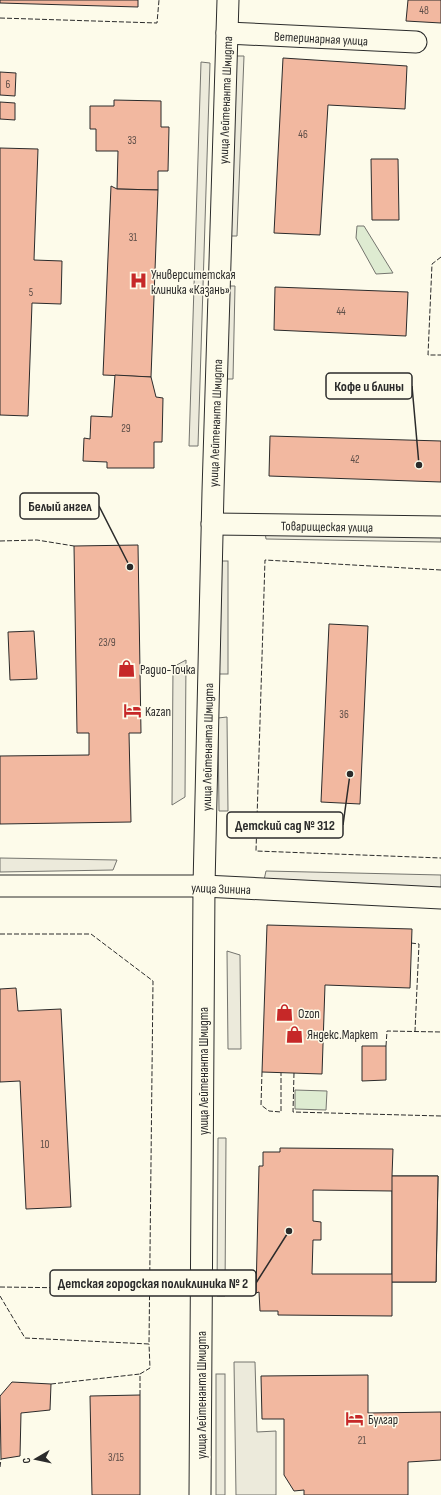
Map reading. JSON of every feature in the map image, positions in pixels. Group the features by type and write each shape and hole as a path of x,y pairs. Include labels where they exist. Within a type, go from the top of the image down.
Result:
{"street":[{"name":"улица Лейтенанта Шмидта","path":"200,1495 204,886 212,524 228,0"},
{"name":"Ветеринарная улица","path":"227,33 416,42"},
{"name":"Товарищеская улица","path":"212,524 441,527"},
{"name":"улица Зинина","path":"0,886 204,886 441,898"}],"green space":[{"path":"357,226 364,226 393,273 376,274 356,238"},
{"path":"295,1090 327,1091 326,1110 295,1109"}],"shaded area":[{"path":"235,56 244,56 237,236 229,236"},
{"path":"201,62 210,63 198,446 189,446"},
{"path":"227,286 235,286 233,379 224,379"},
{"path":"264,525 441,527 441,542 266,539"},
{"path":"219,561 228,561 228,674 219,674"},
{"path":"186,660 185,797 172,805 173,667"},
{"path":"227,717 228,811 219,811 218,718"},
{"path":"0,858 117,860 113,870 0,872"},
{"path":"266,871 441,875 441,898 262,889"},
{"path":"227,951 240,955 241,1049 228,1049"},
{"path":"218,1138 226,1138 225,1296 217,1296"},
{"path":"234,1362 255,1362 257,1432 276,1431 276,1495 236,1495"},
{"path":"216,1374 225,1374 225,1495 216,1495"}],"building":[{"path":"0,0 138,0 138,7 0,3"},
{"path":"408,0 441,0 441,23 406,21"},
{"path":"283,58 407,66 405,109 328,105 320,235 274,233"},
{"path":"0,72 16,73 15,96 0,95"},
{"path":"114,100 161,101 161,127 169,127 168,171 158,171 158,190 117,189 118,151 96,151 96,129 90,129 90,106 114,106"},
{"path":"0,102 15,103 15,120 0,119"},
{"path":"0,148 38,149 34,260 62,261 61,304 32,303 28,416 0,415"},
{"path":"371,159 398,159 399,220 372,220"},
{"path":"111,186 117,189 158,190 151,377 103,375"},
{"path":"275,287 408,292 406,336 274,330"},
{"path":"115,375 151,377 156,397 163,398 162,442 154,442 154,468 107,468 107,462 83,461 84,438 90,439 91,416 112,417"},
{"path":"270,436 441,441 441,482 269,476"},
{"path":"138,545 141,733 129,733 131,822 0,824 0,756 89,755 89,733 77,733 74,546"},
{"path":"329,624 368,626 360,804 321,802"},
{"path":"34,631 37,679 10,680 8,632"},
{"path":"267,925 412,929 410,988 325,985 322,1074 262,1072"},
{"path":"16,988 18,1011 61,1009 71,1207 26,1209 20,1081 0,1082 0,989"},
{"path":"362,1046 386,1046 386,1080 362,1081"},
{"path":"280,1148 393,1149 392,1176 438,1176 436,1282 392,1282 392,1316 278,1315 278,1311 260,1311 259,1292 256,1293 259,1166 263,1166 263,1152 280,1152","holes":["313,1190 392,1191 392,1274 312,1274 313,1240 321,1240 321,1222 313,1221"]},
{"path":"392,1176 438,1176 436,1282 392,1282"},
{"path":"368,1375 368,1413 441,1412 441,1460 408,1462 408,1495 304,1495 304,1490 294,1491 284,1475 284,1419 262,1419 261,1376"},
{"path":"12,1382 51,1384 50,1410 21,1413 20,1456 1,1459 0,1396"},
{"path":"140,1395 140,1495 92,1495 90,1396"}],"fence":[{"path":"0,18 157,23 159,0"},
{"path":"441,257 432,264 428,355 441,355"},
{"path":"0,541 37,540 74,546"},
{"path":"441,570 265,560 256,851 441,858"},
{"path":"0,934 91,934 153,981 149,1344 25,1338 0,1296"},
{"path":"411,943 419,944 415,1031"},
{"path":"386,1046 387,1031 441,1032"},
{"path":"262,1072 261,1105 269,1111 281,1112 281,1073"},
{"path":"294,1073 293,1112 441,1116"},
{"path":"0,1287 76,1288"},
{"path":"90,1288 150,1290"},
{"path":"140,1395 140,1374 150,1368 149,1344"},
{"path":"51,1384 140,1374"},
{"path":"0,1467 1,1459"}],"place":[{"name":"Университетская клиника «Казань»","path":"138,281"},
{"name":"Кофе и блины","path":"419,465"},
{"name":"Белый ангел","path":"130,567"},
{"name":"Радио-Точка","path":"127,669"},
{"name":"Kazan","path":"132,711"},
{"name":"Детский сад № 312","path":"350,774"},
{"name":"Ozon","path":"285,1013"},
{"name":"Яндекс.Маркет","path":"294,1034"},
{"name":"Детская городская поликлиника № 2","path":"289,1231"},
{"name":"Булгар","path":"355,1419"}]}
